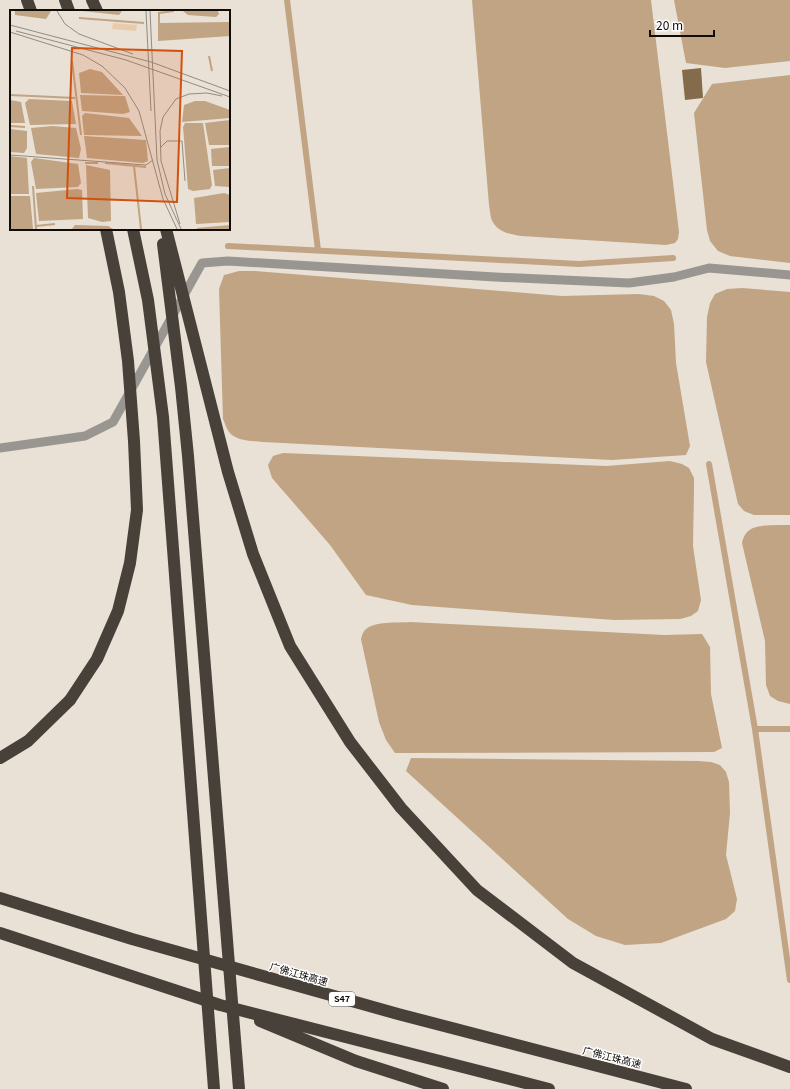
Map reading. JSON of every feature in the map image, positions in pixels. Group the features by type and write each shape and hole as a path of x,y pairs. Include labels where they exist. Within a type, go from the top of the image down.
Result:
{"highway":[{"path":"27,0 32,10"},
{"path":"65,0 69,10"},
{"path":"92,0 97,10"},
{"path":"0,758 28,741 70,700 97,659 118,611 130,563 137,510 134,441 128,361 119,292 106,230"},
{"path":"133,230 148,300 163,417 214,1089"},
{"path":"161,230 188,456 239,1089"},
{"path":"166,230 228,472 253,554 290,646 350,742 401,808 477,890 573,963 712,1039 790,1067"},
{"name":"广佛江珠高速","path":"0,898 132,939 398,1014 686,1089"},
{"path":"0,933 220,1005 550,1089"},
{"path":"220,1005 356,1061 443,1089"}],"lane":[{"path":"0,448 85,436 113,422 202,263 228,261 495,277 630,283 674,277 709,268 790,275"}],"shaded area":[{"path":"472,0 651,0 679,232 678,239 675,243 666,245 521,236 503,232 493,223 489,205"},
{"path":"674,0 790,0 790,61 725,68 686,63"},
{"path":"790,75 790,263 730,256 718,251 710,241 707,230 694,113 712,84"},
{"path":"239,271 255,271 562,296 639,294 654,296 664,301 671,310 674,324 676,363 690,446 686,455 612,460 263,442 240,439 229,432 223,419 219,289 224,275"},
{"path":"742,288 790,292 790,515 754,515 744,511 738,504 706,362 707,317 710,303 715,294 727,289"},
{"path":"283,453 606,466 670,461 682,464 689,468 694,478 693,546 701,600 698,611 691,616 680,619 614,620 412,605 366,595 330,545 272,478 268,465 273,456"},
{"path":"790,525 790,704 778,701 770,696 766,685 765,641 742,543 747,532 751,529 760,526"},
{"path":"410,622 664,635 702,634 710,647 711,694 722,748 714,752 395,753 386,740 379,722 361,639 365,630 374,625"},
{"path":"411,758 698,761 711,762 720,765 726,772 729,782 730,813 726,855 737,899 735,911 726,919 661,943 625,945 596,936 568,919 406,771"}],"building":[{"path":"701,68 703,98 685,100 682,70"}],"waterway":[{"path":"287,0 318,250"},
{"path":"228,246 579,264 673,258"},
{"path":"709,464 755,729 790,980"},
{"path":"755,729 790,729"}]}
